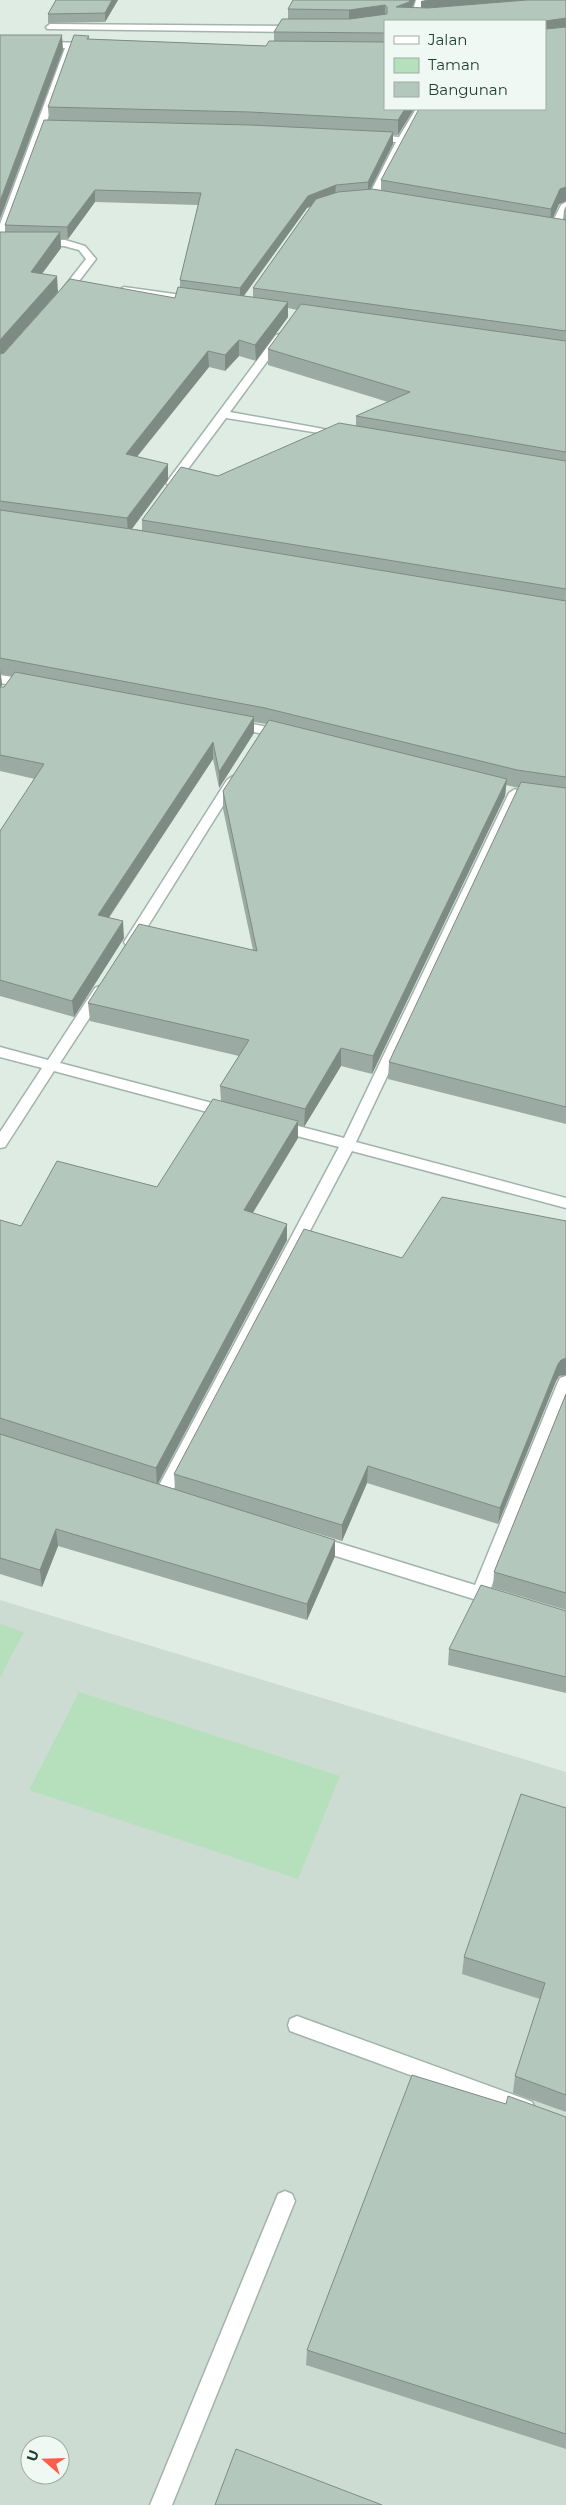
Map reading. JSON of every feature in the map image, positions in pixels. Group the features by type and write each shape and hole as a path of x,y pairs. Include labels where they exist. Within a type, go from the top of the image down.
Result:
{"street":[{"path":"410,20 418,19 420,0"},
{"path":"50,27 309,29"},
{"path":"36,45 99,46"},
{"path":"0,237 44,127 71,45"},
{"path":"390,202 367,200 419,110"},
{"path":"364,138 402,140"},
{"path":"566,204 549,228 566,230"},
{"path":"0,242 65,243 82,248 91,259 78,283 55,304"},
{"path":"112,288 206,301"},
{"path":"166,493 222,414 285,331"},
{"path":"222,414 350,436"},
{"path":"0,679 43,686"},
{"path":"5,693 14,680"},
{"path":"217,720 294,737"},
{"path":"254,746 265,730"},
{"path":"121,957 238,772"},
{"path":"162,1495 348,1144 515,792"},
{"path":"0,1143 105,982"},
{"path":"0,1052 243,1117"},
{"path":"262,1122 566,1202"},
{"path":"480,1594 566,1382"},
{"path":"144,1489 181,1500"},
{"path":"302,1538 509,1602"},
{"path":"297,2025 538,2113"},
{"path":"161,2505 285,2201"}],"shaded area":[{"path":"0,1600 566,1772 566,2505 0,2505"}],"green space":[{"path":"0,1624 24,1632 0,1677"},
{"path":"79,1692 340,1776 298,1879 29,1790"}],"building":[{"path":"56,0 112,0 105,13 48,14"},
{"path":"293,0 410,0 396,7 428,8 527,0 566,0 566,18 546,21 384,20 384,33 274,32 282,19 350,19 387,14 387,7 385,5 349,10 288,9"},
{"path":"566,27 566,187 560,189 551,209 381,180 418,110 546,110 546,29"},
{"path":"0,35 62,35 0,201"},
{"path":"74,35 89,36 87,39 266,46 269,41 384,42 384,110 404,110 398,120 250,112 48,107"},
{"path":"44,120 250,125 393,132 368,182 336,185 308,196 240,288 180,280 201,193 95,190 67,227 5,225"},
{"path":"372,189 566,220 566,331 253,288 316,199 338,192"},
{"path":"0,232 60,232 31,272 57,276 0,340"},
{"path":"70,279 175,298 178,287 288,302 255,345 239,340 225,355 208,351 126,454 168,464 127,518 0,501 0,354 4,353"},
{"path":"301,304 566,341 566,452 356,416 410,392 268,349"},
{"path":"339,423 566,461 566,589 142,520 181,467 218,476"},
{"path":"0,510 131,529 566,601 566,777 517,770 265,708 0,658"},
{"path":"15,672 254,717 219,772 213,742 98,915 123,921 72,1001 0,980 0,831 44,764 0,755 0,687 4,687"},
{"path":"269,720 507,779 373,1056 341,1048 305,1109 220,1086 249,1040 88,1003 139,924 257,951 223,791"},
{"path":"521,782 566,788 566,1107 389,1062"},
{"path":"213,1099 298,1121 244,1210 287,1224 156,1468 0,1418 0,1220 21,1226 57,1161 157,1187"},
{"path":"442,1197 566,1221 566,1358 558,1364 500,1508 368,1466 342,1525 174,1474 304,1229 402,1258"},
{"path":"566,1394 566,1593 494,1572"},
{"path":"0,1434 335,1540 307,1604 56,1529 40,1570 0,1558"},
{"path":"481,1585 566,1611 566,1677 449,1649"},
{"path":"521,1794 566,1808 566,2095 515,2076 545,1983 464,1957"},
{"path":"412,2075 506,2104 508,2096 566,2117 566,2434 307,2350"},
{"path":"236,2449 382,2505 215,2505"}]}
